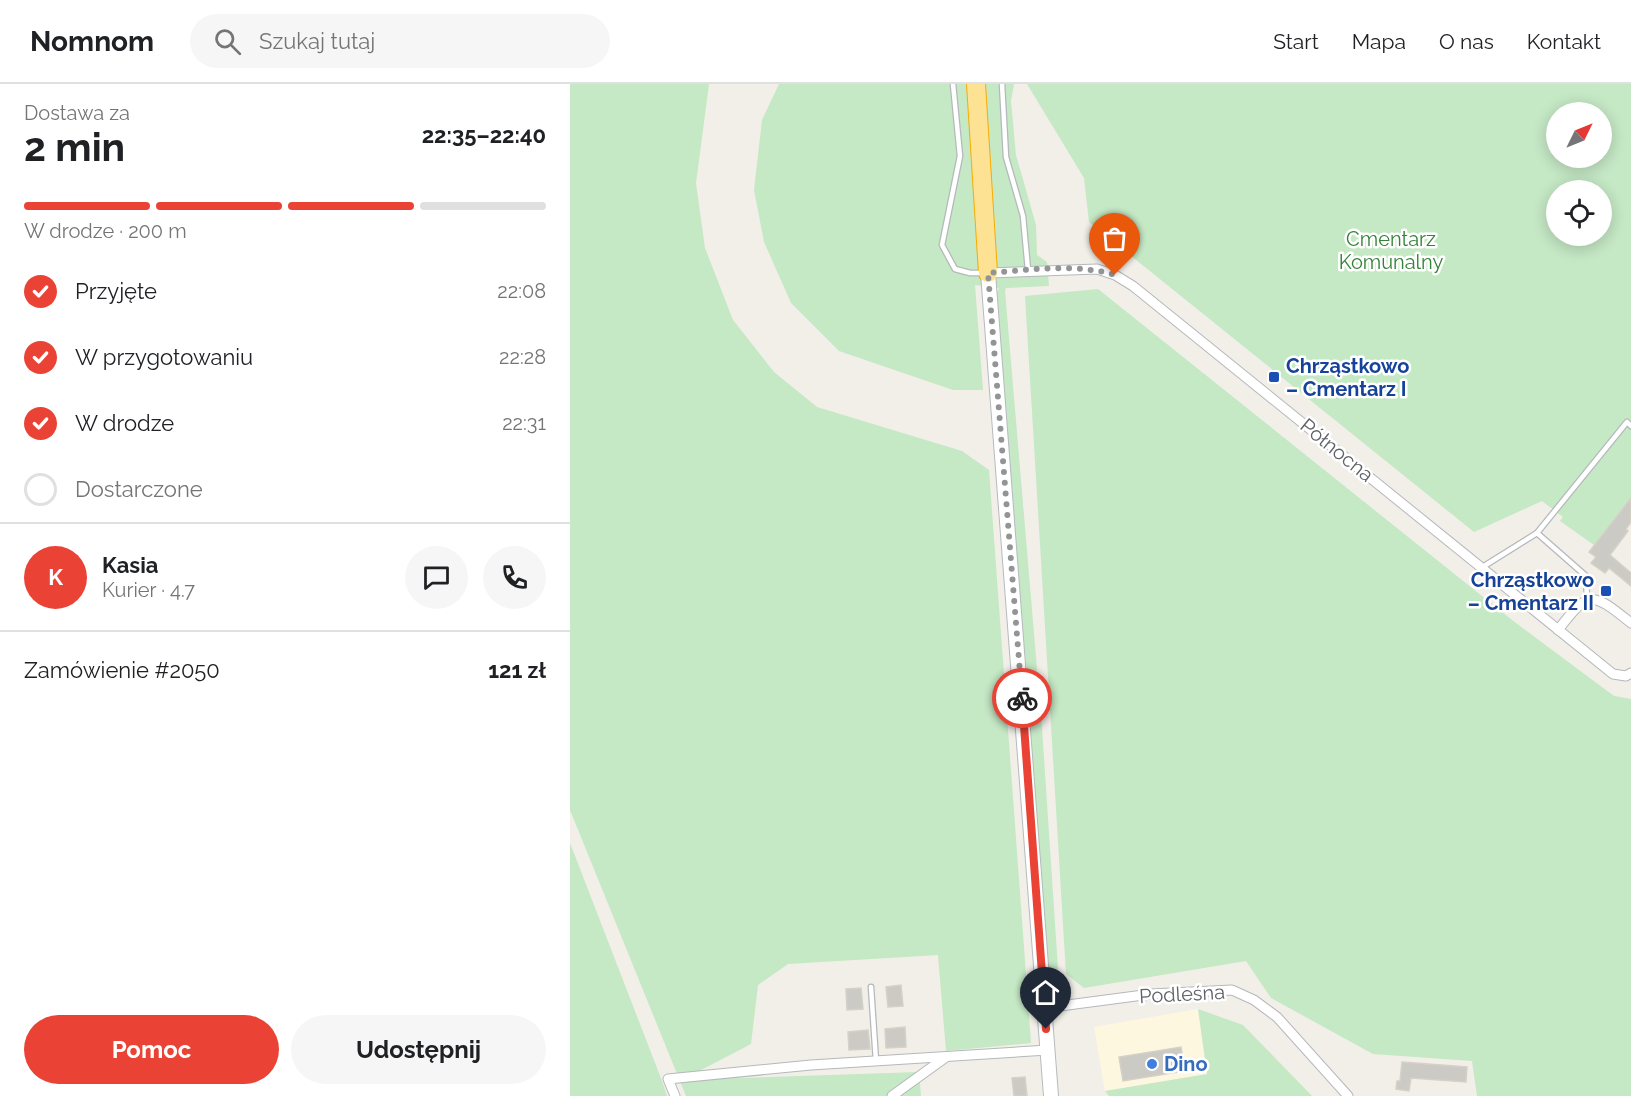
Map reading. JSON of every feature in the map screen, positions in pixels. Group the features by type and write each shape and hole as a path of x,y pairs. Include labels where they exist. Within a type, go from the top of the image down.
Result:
{"highway":[{"path":"976,84 988,273"}],"street":[{"name":"Północna","path":"988,273 1097,269 1115,275 1133,286 1613,674 1626,676 1631,673"},
{"path":"988,273 1051,1096"},
{"path":"1558,630 1578,604 1587,599 1596,599 1606,603 1631,623"},
{"name":"Podleśna","path":"1045,1008 1151,994 1232,990 1254,1000 1276,1017 1348,1096"},
{"path":"675,1096 668,1079 876,1061 1048,1050"},
{"path":"892,1096 947,1056"}],"lane":[{"path":"953,84 960,156 942,245 955,268 970,273 988,273"},
{"path":"1002,84 1006,157 1023,216 1028,270"},
{"path":"1480,568 1537,533 1626,422 1631,426"},
{"path":"1537,533 1586,576 1587,599"},
{"path":"871,987 876,1061"}],"shaded area":[{"path":"1198,1009 1207,1074 1105,1091 1094,1027"}],"green space":[{"path":"570,84 709,84 696,183 705,248 733,320 774,372 817,407 962,451 989,470 1031,1043 946,1051 938,955 788,964 758,985 751,1044 682,1080 919,1072 921,1096 686,1096 570,810"},
{"path":"779,84 1014,84 1011,101 1016,155 1036,225 1037,255 1047,262 1049,286 1006,288 1005,291 1042,728 1060,999 1050,989 996,295 999,288 975,285 983,390 953,390 839,351 791,303 764,242 754,190 762,120"},
{"name":"Cmentarz Komunalny","path":"1027,84 1631,84 1631,498 1594,545 1560,521 1563,517 1542,501 1474,532 1089,222 1084,178"},
{"path":"1098,289 1512,620 1614,696 1631,699 1631,1096 1477,1096 1472,1061 1373,1054 1271,998 1246,961 1084,988 1066,974 1025,296"},
{"path":"570,843 662,1081 667,1096 570,1096"},
{"path":"1198,1009 1243,1025 1312,1096 1109,1096 1105,1091 1207,1074"}],"building":[{"path":"1631,498 1631,522 1626,529 1628,531 1610,555 1631,573 1631,586 1609,568 1605,573 1591,563 1596,557 1589,552"},
{"path":"901,985 903,1006 888,1007 886,987"},
{"path":"861,988 863,1009 847,1010 846,989"},
{"path":"905,1027 906,1047 886,1048 885,1029"},
{"path":"868,1030 870,1049 849,1050 848,1032"},
{"name":"Dino","path":"1181,1047 1185,1071 1123,1081 1119,1057"},
{"path":"1402,1062 1467,1067 1466,1082 1411,1078 1409,1091 1396,1089 1397,1081 1400,1081"},
{"path":"1025,1077 1027,1096 1014,1096 1012,1078"}],"way so far":[{"path":"1022,698 988,273 1097,269 1115,275"}],"place":[{"name":"Chrząstkowo – Cmentarz I","path":"1274,377"},
{"name":"Chrząstkowo – Cmentarz II","path":"1606,591"},
{"name":"Dino","path":"1152,1064"}],"route":[{"path":"1022,698 1046,1029"}]}
